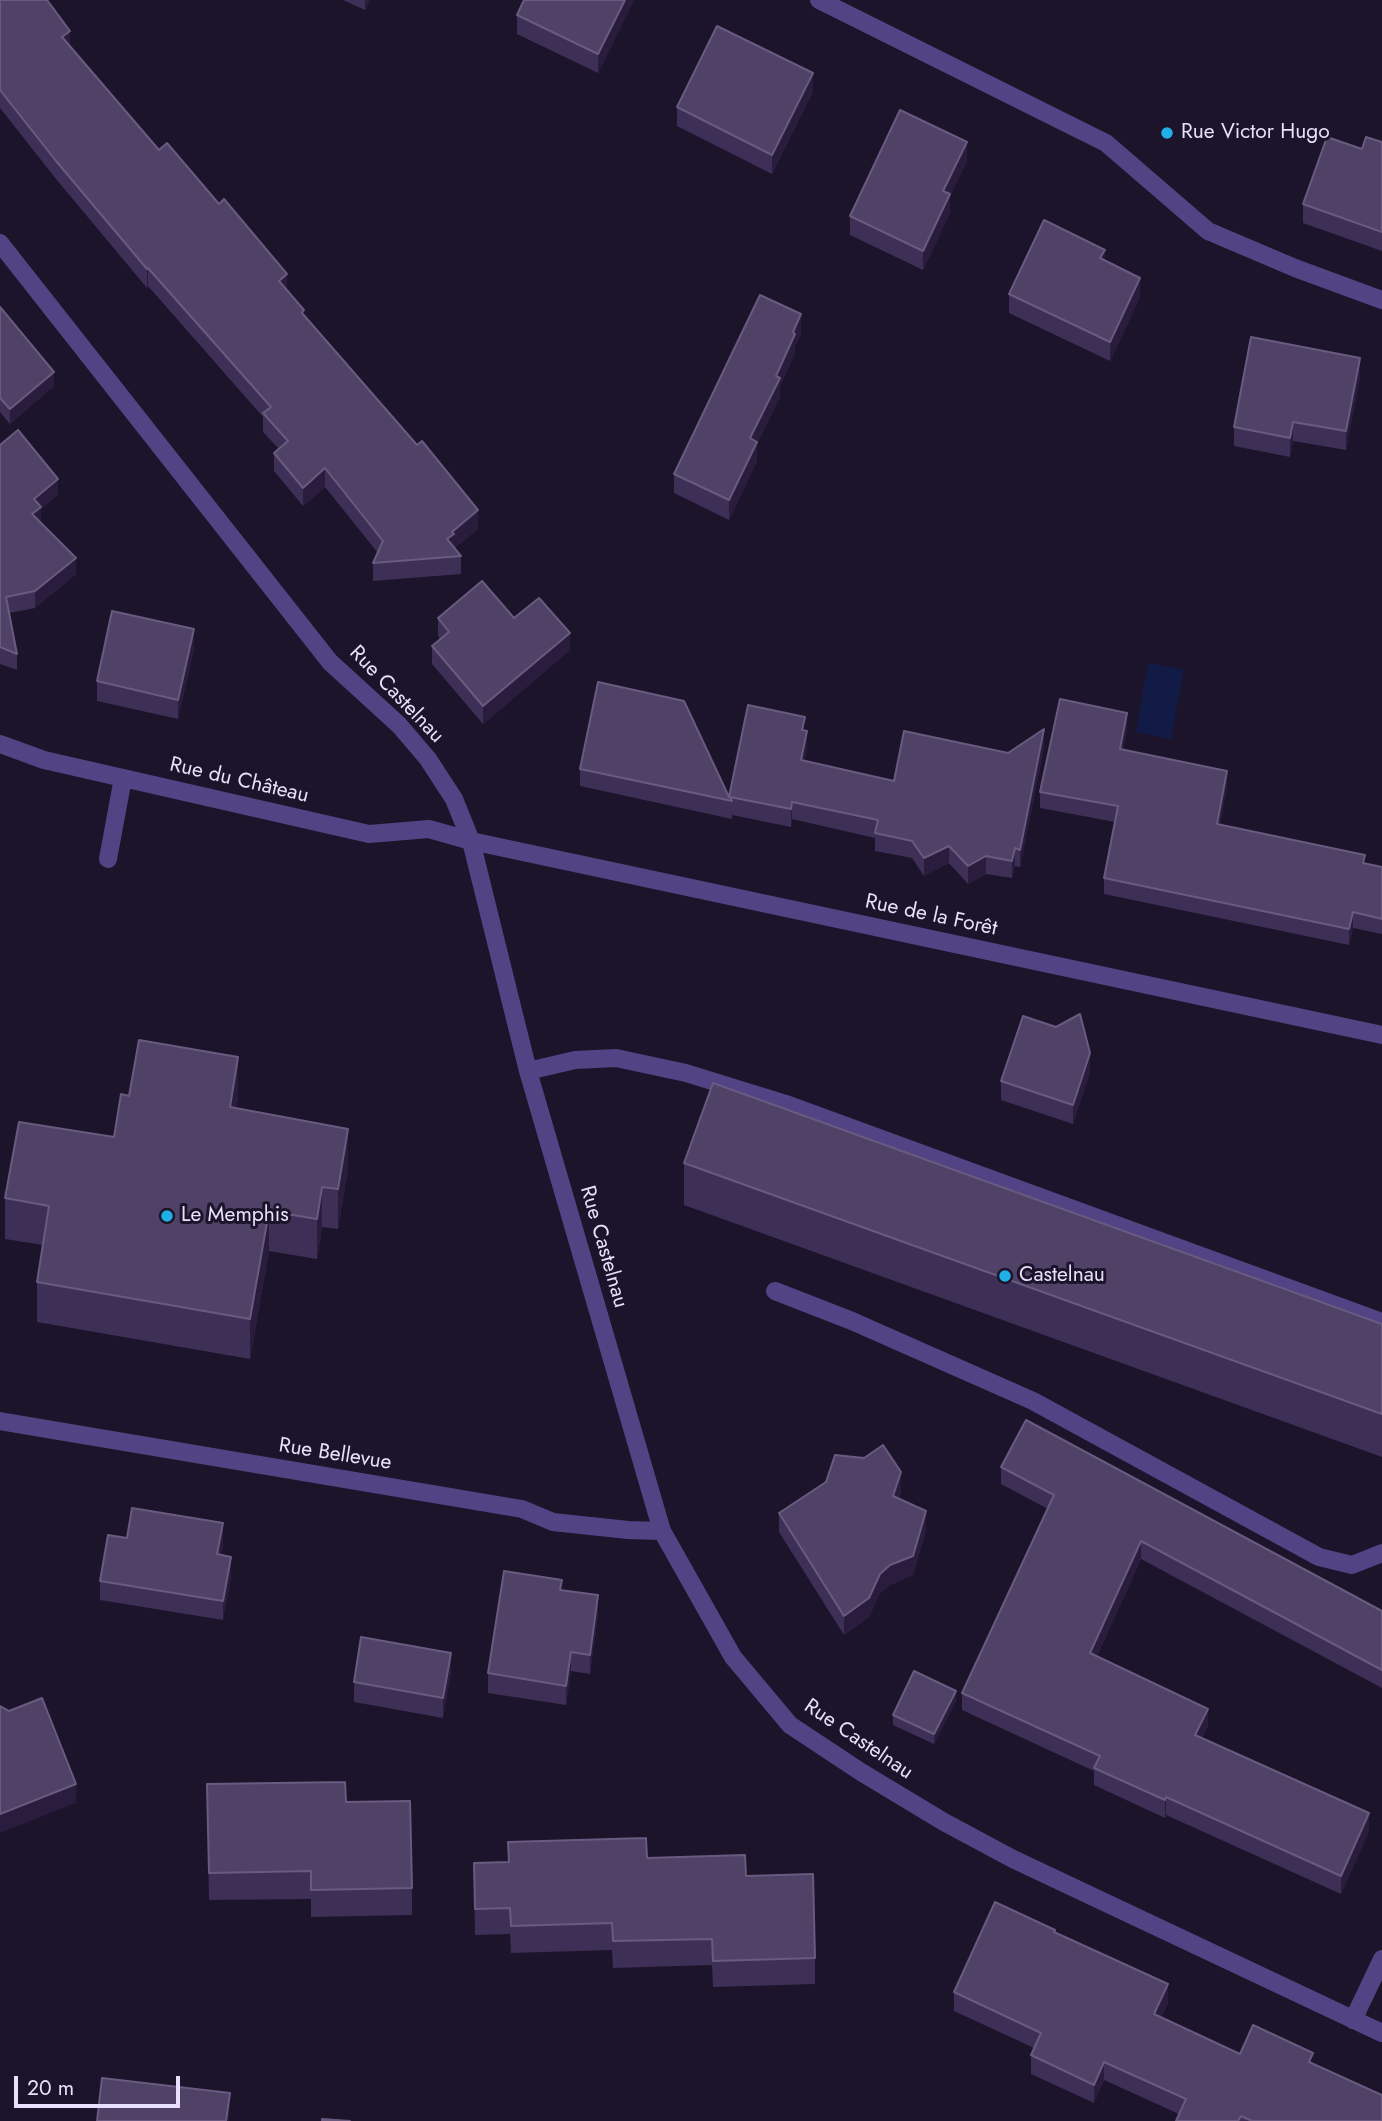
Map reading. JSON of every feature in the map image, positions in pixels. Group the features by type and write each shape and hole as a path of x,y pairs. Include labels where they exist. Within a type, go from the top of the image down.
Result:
{"street":[{"path":"819,0 1107,143 1208,231 1382,300"},
{"name":"Rue Castelnau","path":"0,243 330,662 399,725 428,759 454,799 471,841 528,1071 662,1531 733,1657 790,1725 944,1822 1013,1859 1382,2033"},
{"name":"Rue du Château","path":"0,744 44,761 369,834 429,829 471,841"},
{"path":"108,859 123,778"},
{"name":"Rue de la Forêt","path":"471,841 1382,1035"},
{"path":"528,1071 575,1060 616,1058 686,1073 786,1104 1382,1322"},
{"path":"775,1291 852,1321 1033,1401 1320,1557 1352,1565 1382,1553"},
{"name":"Rue Bellevue","path":"0,1421 522,1509 553,1521 628,1530 662,1531"},
{"path":"1353,2020 1382,1959"}],"water":[{"path":"1148,663 1184,669 1171,739 1136,732"}],"building":[{"path":"0,0 47,0 70,31 62,37 159,150 167,143 219,204 224,199 287,274 279,281 304,310 302,313 417,445 422,441 478,510 447,539 461,556 373,563 383,541 325,468 303,488 274,453 288,441 263,413 271,407 147,269 0,90"},
{"path":"524,0 625,0 598,54 517,15"},
{"path":"717,26 813,73 772,155 677,107"},
{"path":"900,110 967,142 943,191 950,194 923,251 850,216"},
{"path":"1327,137 1362,149 1366,137 1382,142 1382,232 1303,204"},
{"path":"1044,220 1105,250 1100,258 1140,278 1110,342 1009,294"},
{"path":"760,295 801,314 776,376 780,378 750,438 757,442 729,500 674,474"},
{"path":"0,307 54,372 10,409 0,398"},
{"path":"1251,337 1360,358 1346,431 1293,422 1290,438 1234,427"},
{"path":"18,430 58,479 34,499 41,507 32,514 76,558 35,591 6,597 17,654 0,647 0,445"},
{"path":"482,581 514,618 539,598 570,633 483,706 432,646 449,632 438,618"},
{"path":"112,611 194,629 178,700 97,681"},
{"path":"598,682 684,701 729,797 748,705 805,717 802,730 807,731 801,760 894,781 904,731 1008,753 1044,729 1020,850 1015,848 1012,861 986,856 968,866 949,846 924,858 912,841 875,833 878,820 792,802 791,809 730,797 732,801 580,769"},
{"path":"1060,699 1127,713 1120,749 1227,771 1217,824 1365,855 1363,863 1382,867 1382,919 1353,912 1349,929 1104,878 1118,806 1040,792"},
{"path":"1080,1014 1090,1053 1073,1105 1001,1081 1023,1016 1056,1027"},
{"name":"Le Memphis","path":"139,1040 238,1057 230,1107 348,1129 338,1189 322,1187 317,1219 269,1211 250,1319 37,1282 49,1206 5,1198 19,1122 114,1137 121,1094 129,1096"},
{"path":"713,1083 1382,1324 1382,1414 684,1163"},
{"path":"1026,1420 1382,1611 1382,1670 1141,1541 1090,1653 1208,1709 1195,1735 1369,1813 1341,1876 1166,1797 1165,1800 1094,1768 1100,1756 962,1693 1054,1495 1001,1467"},
{"path":"883,1445 901,1472 893,1496 926,1511 913,1556 890,1565 880,1574 869,1598 844,1616 779,1513 826,1482 835,1455 864,1458"},
{"path":"132,1508 223,1523 217,1554 231,1557 223,1601 100,1581 108,1535 127,1538"},
{"path":"504,1571 562,1580 560,1590 598,1595 590,1655 571,1652 566,1686 488,1673"},
{"path":"361,1637 451,1653 443,1698 354,1682"},
{"path":"914,1671 956,1691 934,1734 893,1715"},
{"path":"42,1698 76,1784 0,1814 0,1706 9,1711"},
{"path":"345,1782 346,1802 410,1801 412,1888 311,1890 311,1871 209,1873 207,1784"},
{"path":"646,1838 647,1858 745,1855 746,1876 813,1874 815,1958 713,1961 712,1939 613,1941 612,1923 511,1926 510,1908 475,1909 474,1863 509,1862 508,1842"},
{"path":"995,1902 1168,1984 1154,2014 1240,2054 1253,2025 1313,2053 1309,2062 1382,2095 1382,2121 1252,2121 1241,2116 1238,2121 1176,2121 1186,2099 1104,2062 1094,2085 1031,2055 1041,2033 954,1992"},
{"path":"102,2078 230,2093 226,2121 97,2121"}],"place":[{"name":"Rue Victor Hugo","path":"1167,133"},
{"name":"Le Memphis","path":"167,1216"},
{"name":"Castelnau","path":"1005,1276"}]}
